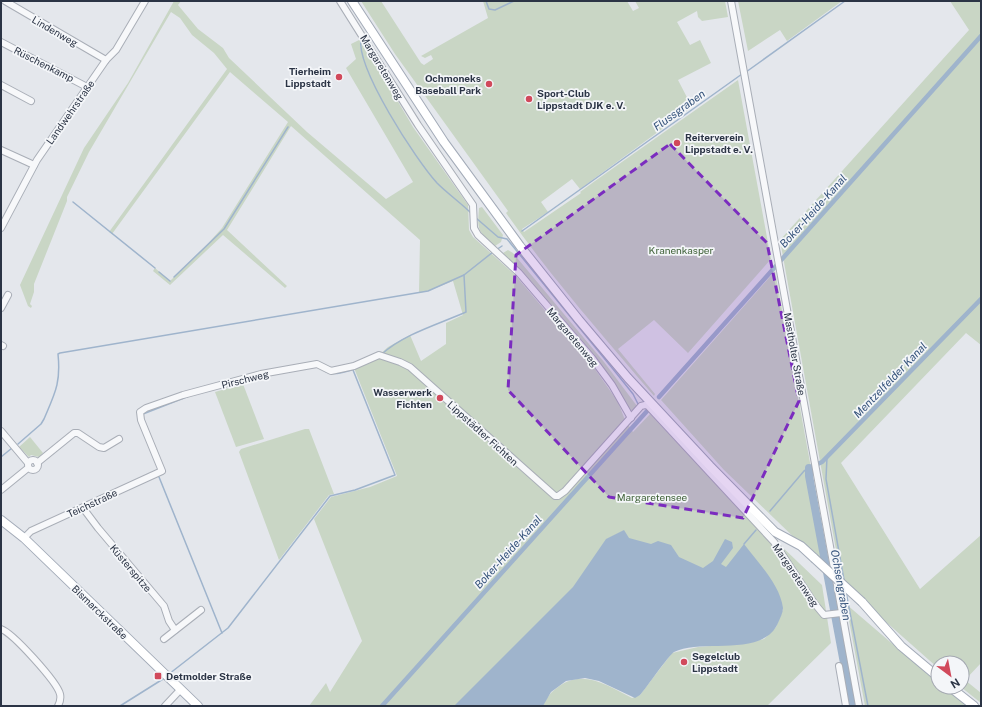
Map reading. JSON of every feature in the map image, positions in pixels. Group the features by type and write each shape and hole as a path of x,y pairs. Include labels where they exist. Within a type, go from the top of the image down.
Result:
{"main road":[{"path":"352,1 449,149 520,246 579,320 628,378 710,466 775,532 801,546 815,557"},
{"path":"358,1 452,146 519,237 583,317 640,384 722,472 778,528 802,544 863,601 903,642 930,665"},
{"name":"Bismarckstraße","path":"1,520 24,538 198,706"},
{"path":"863,601 901,646 930,670"},
{"path":"960,695 974,706"},
{"path":"968,695 981,706"}],"street":[{"name":"Lindenweg","path":"5,1 16,4 106,60"},
{"name":"Landwehrstraße","path":"1,228 34,165 106,60 116,50 145,1"},
{"name":"Margaretenweg","path":"340,1 418,125 473,205 474,228 478,235 519,273 592,358 612,385 626,412 631,418 641,406 648,406 774,542 814,603 824,615 840,613"},
{"name":"Mastholter Straße","path":"731,1 816,471 840,613 859,706"},
{"name":"Rüschenkamp","path":"1,42 88,87"},
{"path":"1,85 31,101"},
{"path":"1,150 34,165"},
{"path":"1,308 8,295"},
{"name":"Pirschweg","path":"162,471 141,420 140,412 146,408 183,395 261,374 317,364 332,371 354,366 381,356 410,367"},
{"name":"Lippstädter Fichten","path":"410,367 550,493 558,496 565,491 631,418"},
{"path":"1,431 31,470 35,470 38,466 37,462 74,433 82,435 99,448 104,448 119,439"},
{"path":"1,490 28,465"},
{"name":"Teichstraße","path":"24,538 31,531 162,471"},
{"name":"Küsterspitze","path":"83,508 164,606 169,621 175,630"},
{"path":"164,638 201,610"},
{"path":"1,629 7,632 34,658 58,688 61,695 58,706"},
{"path":"839,666 846,706"},
{"path":"165,706 180,690"}],"highlighted area":[{"path":"670,144 767,243 799,401 743,518 609,497 508,390 516,255"}],"green space":[{"path":"174,1 181,1 178,5 198,29 223,48 229,58 307,132 386,199 413,182 346,68 356,59 351,44 361,39 413,127 468,205 469,230 473,237 515,275 595,369 618,402 625,420 633,432 650,414 759,530 776,541 822,585 831,643 767,706 543,706 547,698 555,689 567,682 577,679 586,679 605,684 632,698 640,695 672,653 698,647 748,643 764,639 776,627 783,609 487,706 309,706 326,683 330,692 362,641 314,519 331,497 370,487 397,476 354,368 377,357 388,347 410,335 421,361 446,344 446,323 463,315 453,281 419,293 420,240 291,126 227,230 287,286 285,288 223,235 170,285 153,271 155,268 170,281 204,248 222,228 288,122 230,72 112,234 109,232 227,69 214,53 192,35 180,18 171,12 89,152 67,197 67,201 34,284 34,292 30,304 32,306 31,308 28,306 20,285 84,148 128,83"},
{"name":"Kranenkasper","path":"361,1 381,1 421,63 424,65 433,59 431,55 425,58 421,56 488,18 483,1 627,1 633,11 639,8 635,1 725,1 728,17 702,21 698,17 697,11 677,22 690,45 700,40 711,63 678,80 692,107 580,189 572,179 541,202 548,212 522,229 524,232 581,193 580,192 595,181 738,80 771,259 688,353 654,320 618,349 655,394 654,396 578,306 523,237 506,213 508,211 395,54"},
{"path":"738,1 842,1 787,41 780,30 748,51"},
{"path":"950,1 981,1 981,345 966,333 841,463 920,589 981,535 981,663 970,675 970,655 930,655 930,661 842,583 780,240 969,30"},
{"path":"482,207 503,235 501,242 495,246 480,230 478,222 479,208"},
{"path":"508,250 513,253 604,362 637,406 633,411 629,409 609,376 593,356 529,280 503,253"},
{"path":"775,271 830,572 724,470 661,400"},
{"path":"243,384 264,439 236,447 215,392"},
{"path":"309,429 334,494 329,495 279,560 239,452 241,449"},
{"path":"30,437 43,453 39,457 31,455 29,457 19,447"},
{"path":"846,604 930,676 930,695 954,695 968,706 865,706"},
{"path":"970,684 981,693 981,703 970,694"}],"water":[{"name":"Margaretensee","path":"624,530 629,538 651,544 658,541 671,545 679,557 703,568 713,561 725,539 732,542 733,548 721,564 726,567 744,544 768,574 778,591 783,608 778,623 770,634 759,640 746,644 700,646 674,652 640,695 635,698 599,681 585,678 566,681 551,692 543,706 454,706 573,587 606,539"}],"waterway":[{"path":"486,1 489,9 495,10 514,1"},
{"name":"Flussgraben","path":"746,72 845,1"},
{"name":"Boker-Heide-Kanal","path":"659,397 981,36"},
{"path":"361,39 362,53 368,70 377,91 402,135 437,183 472,214"},
{"name":"Flussgraben","path":"522,231 742,74"},
{"path":"174,277 224,229 288,127"},
{"path":"73,202 155,268"},
{"path":"476,218 498,237 507,239 633,394 638,404"},
{"name":"Flussgraben","path":"496,250 502,246"},
{"path":"18,444 41,424 44,419 58,380 58,354 60,353 428,291 464,275 493,252"},
{"path":"159,272 170,281"},
{"path":"382,354 411,335 466,312 464,275"},
{"name":"Mentzelfelder Kanal","path":"809,468 822,462 981,299"},
{"path":"324,370 334,374 352,370"},
{"path":"169,674 228,628 330,496 355,490 395,475 353,370"},
{"path":"250,380 268,376"},
{"path":"143,414 189,396"},
{"name":"Boker-Heide-Kanal","path":"382,706 648,410"},
{"path":"1,457 12,448"},
{"path":"827,457 826,479 844,580"},
{"path":"770,511 804,471 809,468"},
{"name":"Ochsengraben","path":"809,468 809,476 852,706"},
{"path":"159,477 222,633"},
{"path":"744,544 756,530"},
{"path":"846,592 868,706"},
{"path":"120,706 163,679"}],"place":[{"name":"Tierheim Lippstadt","path":"339,77"},
{"name":"Ochmoneks Baseball Park","path":"489,84"},
{"name":"Sport-Club Lippstadt DJK e. V.","path":"529,99"},
{"name":"Reiterverein Lippstadt e. V.","path":"677,143"},
{"name":"Wasserwerk Fichten","path":"440,398"},
{"name":"Segelclub Lippstadt","path":"684,662"},
{"name":"Detmolder Straße","path":"158,676"}]}
